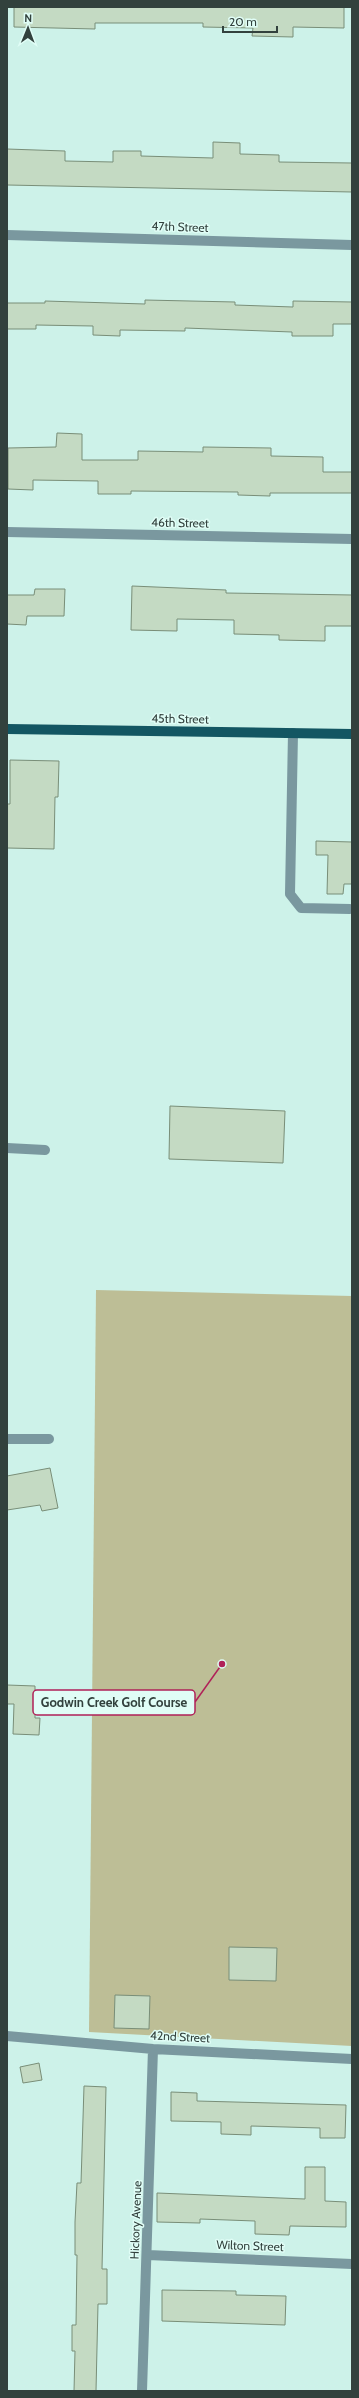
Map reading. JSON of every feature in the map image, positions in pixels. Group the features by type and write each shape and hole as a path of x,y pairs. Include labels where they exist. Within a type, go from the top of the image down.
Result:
{"main road":[{"name":"45th Street","path":"7,729 352,734"}],"street":[{"name":"47th Street","path":"7,235 352,245"},
{"name":"46th Street","path":"7,532 352,539"},
{"path":"293,733 290,894 301,908 350,909"},
{"path":"7,1148 45,1150"},
{"path":"7,1439 49,1439"},
{"name":"42nd Street","path":"7,2036 153,2049 352,2059"},
{"name":"Hickory Avenue","path":"142,2391 148,2255 153,2049"},
{"name":"Wilton Street","path":"148,2255 352,2264"}],"green space":[{"path":"96,1290 352,1296 352,2046 89,2032"}],"building":[{"path":"14,7 344,7 344,28 293,27 293,37 252,36 253,28 203,27 203,23 95,23 95,29 14,27"},
{"path":"213,142 240,143 240,154 279,155 279,162 352,163 352,192 7,185 7,149 65,151 65,161 113,162 113,151 141,151 141,156 213,158"},
{"path":"145,300 235,302 235,305 293,307 293,301 352,302 352,324 333,324 333,336 292,336 292,332 185,328 185,331 120,330 120,336 93,335 93,326 36,325 36,329 7,329 7,303 45,303 45,301 145,304"},
{"path":"57,433 82,434 82,460 138,460 138,451 203,452 203,447 271,448 271,456 323,457 323,472 352,472 352,493 270,493 270,496 238,495 238,492 131,491 131,494 98,494 98,481 33,480 33,490 8,489 8,448 56,447"},
{"path":"132,586 226,590 226,593 352,595 352,626 325,626 325,641 279,640 279,635 234,634 234,620 177,619 177,631 131,630"},
{"path":"35,589 65,589 64,616 27,616 26,625 7,624 7,595 34,595"},
{"path":"10,760 59,761 58,797 55,797 54,849 7,848 7,804 10,804"},
{"path":"316,841 352,842 352,884 344,884 343,894 327,894 328,855 316,855"},
{"path":"170,1106 285,1111 283,1163 169,1159"},
{"path":"50,1468 58,1508 42,1511 40,1505 7,1510 7,1476"},
{"path":"7,1685 35,1686 35,1718 40,1718 39,1735 13,1734 14,1704 7,1704"},
{"path":"229,1947 277,1948 276,1981 229,1980"},
{"path":"115,1995 150,1996 149,2029 114,2028"},
{"path":"39,2063 42,2080 23,2083 20,2067"},
{"path":"84,2086 106,2087 102,2269 107,2269 107,2304 98,2304 96,2391 74,2391 75,2351 72,2351 72,2325 76,2325 77,2255 75,2255 75,2222 77,2183 81,2183"},
{"path":"171,2092 197,2093 197,2101 346,2105 345,2138 320,2138 320,2128 251,2126 251,2135 221,2134 221,2122 171,2121"},
{"path":"305,2167 325,2167 325,2201 346,2202 346,2227 290,2226 289,2235 255,2234 255,2221 200,2219 200,2223 157,2222 157,2193 305,2199"},
{"path":"162,2290 236,2291 236,2295 286,2296 285,2325 162,2321"}],"place":[{"name":"Godwin Creek Golf Course","path":"222,1664"}]}
